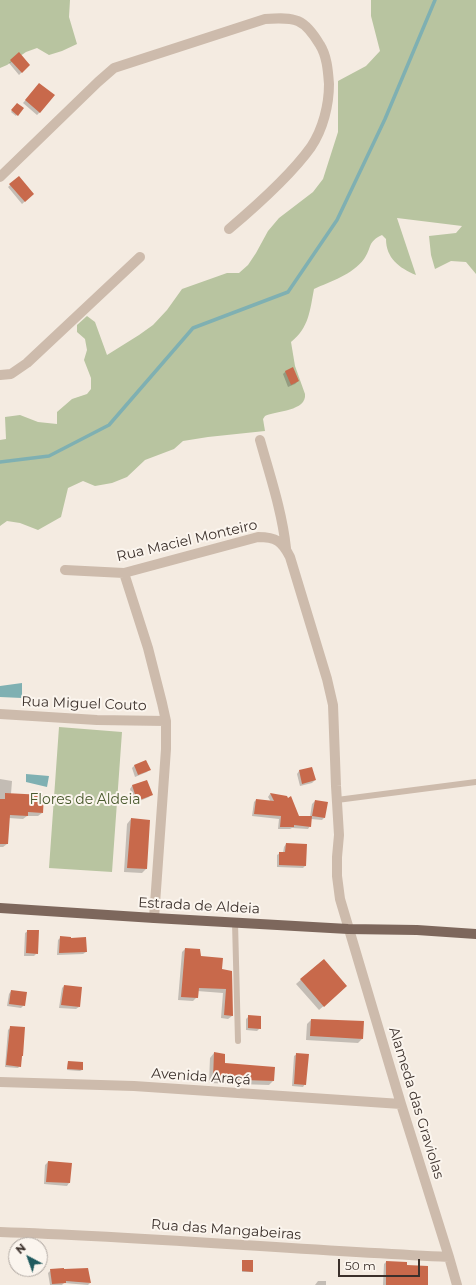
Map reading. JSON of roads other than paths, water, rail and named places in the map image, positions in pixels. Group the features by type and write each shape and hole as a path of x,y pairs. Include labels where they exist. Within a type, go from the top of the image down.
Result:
{"main road":[{"name":"Estrada de Aldeia","path":"0,908 348,929 476,934"}],"street":[{"path":"0,177 108,72 114,68 239,26 265,19 284,18 299,21 311,30 323,50 328,71 329,98 321,127 311,147 296,164 262,199 229,229"},
{"path":"0,376 11,374 27,363 140,257"},
{"name":"Alameda das Graviolas","path":"260,440 280,510 286,548 333,705 340,835 337,857 338,887 348,929 457,1285"},
{"name":"Rua Maciel Monteiro","path":"65,570 124,573 247,539 267,537 281,542 286,548"},
{"path":"124,573 148,648 166,721 166,749 154,918"},
{"name":"Rua Miguel Couto","path":"0,714 97,720 166,721"},
{"name":"Avenida Araçá","path":"0,1082 134,1086 401,1104"},
{"name":"Rua das Mangabeiras","path":"0,1232 102,1236 358,1253 449,1257"}],"lane":[{"path":"337,800 476,782"},
{"path":"236,922 238,1041"}],"water":[{"path":"22,683 22,698 0,697 0,686"},
{"path":"26,774 49,776 47,787 26,782"}],"waterway":[{"path":"0,462 49,456 109,425 193,328 288,292 337,220 385,119 435,0"}],"park label":[{"name":"Flores de Aldeia","path":"85,800"}]}
